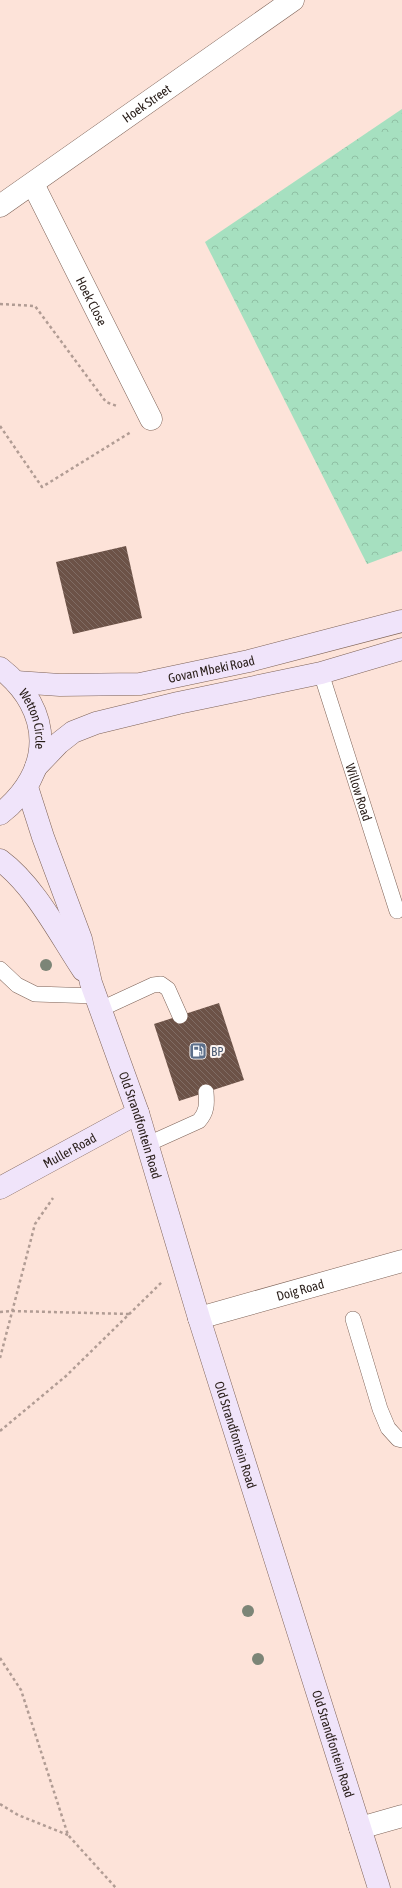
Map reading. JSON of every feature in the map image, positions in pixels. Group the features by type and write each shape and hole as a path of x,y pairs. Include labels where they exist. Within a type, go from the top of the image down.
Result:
{"street":[{"name":"Hoek Street","path":"0,206 294,0"},
{"name":"Hoek Close","path":"33,184 151,419"},
{"name":"Govan Mbeki Road","path":"16,682 86,685 140,684 249,661 402,621"},
{"name":"Govan Mbeki Road","path":"36,767 59,743 73,732 96,723 178,703 322,673 402,649"},
{"name":"Wetton Circle","path":"0,668 16,682 30,700 38,722 40,745 36,767 27,787 14,803 0,814"},
{"name":"Old Strandfontein Road","path":"27,787 43,837 81,939 96,996 148,1144 198,1318 379,1888"},
{"name":"Old Strandfontein Road","path":"0,860 15,874 41,907 96,996"},
{"name":"Muller Road","path":"0,1188 138,1113"},
{"name":"Doig Road","path":"198,1318 402,1262"},
{"path":"360,1828 402,1816"}],"lane":[{"name":"Willow Road","path":"322,673 397,911"},
{"path":"0,969 17,985 35,994 96,996 161,984 168,989 180,1016"},
{"path":"148,1144 199,1121 204,1115 207,1105 206,1092"},
{"path":"353,1319 380,1409 388,1428 398,1439 402,1440"}],"path":[{"path":"0,304 35,306 106,402 151,419"},
{"path":"0,426 42,487 151,419"},
{"path":"0,1358 35,1224 53,1198"},
{"path":"0,1431 66,1376 165,1280"},
{"path":"0,1312 129,1314"},
{"path":"0,1658 21,1690 68,1835 116,1888"},
{"path":"0,1804 18,1815 68,1835"}],"green space":[{"path":"402,109 402,551 367,564 205,242"}],"building":[{"path":"126,546 142,618 73,634 56,562"},
{"path":"219,1003 244,1080 179,1101 154,1024"}],"place":[{"name":"BP","path":"198,1051"}]}
